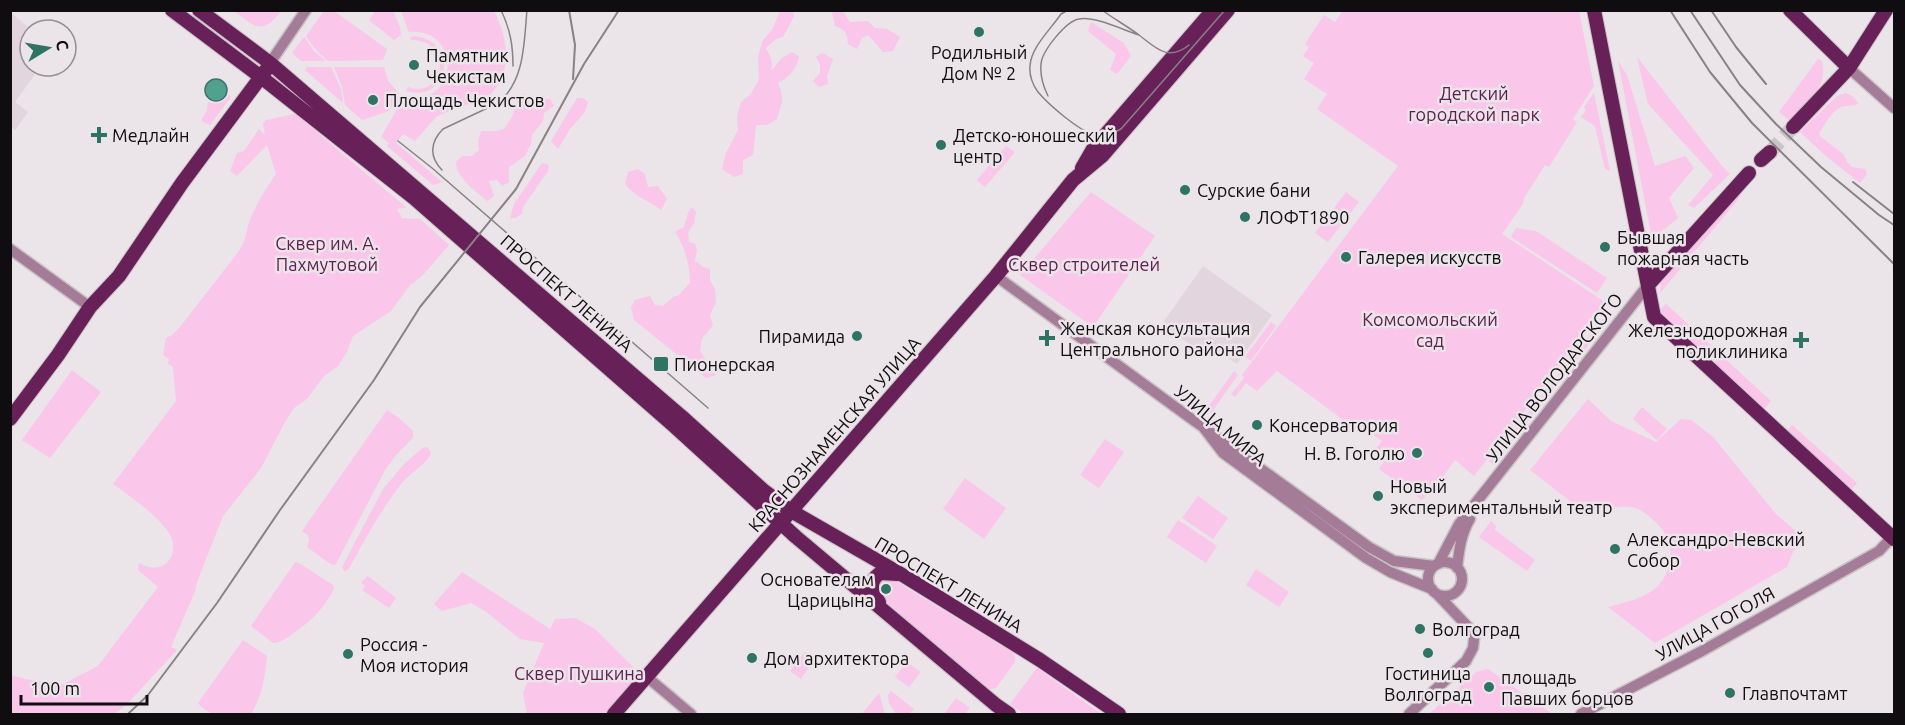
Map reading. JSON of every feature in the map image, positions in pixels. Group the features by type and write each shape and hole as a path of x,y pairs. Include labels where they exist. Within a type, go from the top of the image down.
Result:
{"main road":[{"name":"ПРОСПЕКТ ЛЕНИНА","path":"172,10 417,194"},
{"name":"ПРОСПЕКТ ЛЕНИНА","path":"199,10 270,63 677,420 790,511 906,577 1040,660 1119,714"},
{"name":"КРАСНОЗНАМЕНСКАЯ УЛИЦА","path":"614,714 996,276 1078,175 1093,149 1214,10"},
{"name":"КРАСНОЗНАМЕНСКАЯ УЛИЦА","path":"1078,175 1103,155 1228,10"},
{"path":"1594,10 1654,317 1893,538"},
{"path":"1790,10 1849,68"},
{"path":"1793,127 1849,68 1886,10"},
{"path":"10,419 58,355 90,307 119,276 182,183 270,63"},
{"path":"1648,285 1749,173"},
{"name":"ПРОСПЕКТ ЛЕНИНА","path":"677,420 781,523 1009,714"},
{"path":"885,611 874,595 871,588 872,582 876,576 885,572 906,577"}],"street":[{"path":"270,63 306,10"},
{"path":"1849,68 1894,108"},
{"path":"10,249 90,307"},
{"name":"УЛИЦА МИРА","path":"996,276 1203,427 1223,453 1366,558 1434,592"},
{"name":"УЛИЦА ВОЛОДАРСКОГО","path":"1487,490 1648,285"},
{"path":"1203,427 1369,547 1394,561 1436,565 1450,563 1457,568 1462,578 1459,588 1451,595 1444,596 1434,592"},
{"path":"1409,714 1466,661 1473,648 1474,639 1471,630 1434,592 1428,577 1459,524 1487,490"},
{"path":"1457,568 1464,529 1487,490"},
{"name":"УЛИЦА ГОГОЛЯ","path":"1581,714 1702,651 1879,551 1893,538"},
{"path":"647,677 691,714"},
{"path":"1598,705 1607,714"}],"shaded area":[{"path":"11,13 18,19 18,78 32,78 15,102 28,112 15,130 10,126"},
{"path":"216,79 226,86 227,90 220,100 216,101 206,94 205,90 212,80"},
{"path":"1203,266 1272,315 1237,364 1215,349 1209,358 1162,324"}],"green space":[{"path":"1343,10 1579,11 1594,86 1573,119 1577,122 1549,167 1545,165 1524,198 1523,204 1502,234 1608,304 1474,476 1455,460 1436,486 1422,500 1379,469 1385,460 1379,455 1377,458 1372,454 1382,441 1354,421 1350,425 1277,371 1257,391 1246,383 1235,397 1231,394 1244,378 1242,375 1398,166 1317,109 1327,94 1304,79 1314,63 1303,56 1309,47 1305,44 1324,15 1335,22"},
{"path":"234,11 281,11 269,24 259,26"},
{"path":"324,11 334,11 387,49 383,60 328,61 306,36"},
{"path":"375,11 393,11 401,35 394,40 369,20"},
{"path":"401,11 494,11 503,33 505,66 497,86 489,96 437,116 415,141 403,134 396,143 442,182 433,185 387,146 389,143 381,137 405,95 423,97 436,91 444,81 448,68 446,54 439,42 427,34 409,32"},
{"path":"780,11 793,11 794,16 783,37 776,39 766,48 772,62 771,71 781,59 792,52 799,56 797,65 778,83 782,101 777,119 767,125 756,125 753,155 743,160 743,174 734,177 722,169 726,153 738,130 737,117 741,102 751,94 759,80 758,56 763,40 772,30"},
{"path":"843,11 850,22 868,21 875,28 887,29 900,37 893,51 883,52 868,35 862,38 857,49 848,44 845,32 835,26 832,13"},
{"path":"1091,22 1124,43 1131,56 1117,74 1110,70 1116,54 1088,31"},
{"path":"415,36 430,41 439,49 444,71 432,89 420,93 406,91 408,87 420,89 430,85 437,78 440,68 435,49 425,43 411,40 410,37"},
{"path":"304,37 314,51 326,61 301,61 292,53"},
{"path":"822,53 833,59 827,76 828,84 819,87 813,81 820,73 820,65 816,57"},
{"path":"1637,57 1730,174 1694,208 1688,205 1713,175 1648,104"},
{"path":"1818,59 1822,61 1823,70 1819,87 1809,101 1789,120 1779,112"},
{"path":"1618,61 1627,75 1655,166 1685,156 1694,168 1669,198 1678,218 1652,239"},
{"path":"307,67 331,67 341,89 343,103 305,70"},
{"path":"334,67 384,67 388,81 399,93 389,111 362,120 345,105 342,87"},
{"path":"523,93 529,99 550,99 554,106 544,113 543,121 532,135 531,144 525,156 509,167 509,182 502,186 497,180 489,181 494,196 487,201 463,179 456,162 462,156 472,156 479,150 478,141 481,131 504,129 512,117 517,100"},
{"path":"1594,93 1610,171 1605,169 1595,126 1581,117 1586,110 1584,107"},
{"path":"1846,93 1859,103 1837,110 1819,134 1843,154 1852,167 1865,169 1867,174 1860,183 1800,132 1837,96"},
{"path":"229,95 231,97 210,125 201,121 207,110 208,102 220,103"},
{"path":"577,98 583,98 588,102 585,112 570,129 558,149 551,141"},
{"name":"Сквер им. А. Пахмутовой","path":"295,114 406,207 397,209 402,218 420,219 449,245 422,276 410,285 391,311 353,336 338,366 324,376 307,399 294,408 261,468 223,516 171,647 177,650 128,703 115,714 11,714 11,675 63,684 98,666 158,587 138,570 139,563 148,567 156,567 169,561 172,555 172,539 155,517 113,484 176,401 173,367 168,364 169,359 163,355 166,338 180,327 239,251 255,208 276,174 267,145 237,176 230,171 237,153 244,151 259,129 265,135 263,124 266,120"},
{"path":"1006,146 1015,152 985,187 977,180"},
{"path":"542,163 549,165 548,171 523,207 522,214 510,218 514,204"},
{"path":"638,169 645,174 648,187 658,186 667,199 661,210 633,192 625,184 628,172"},
{"path":"1746,185 1737,201 1660,293 1661,279"},
{"name":"Сквер строителей","path":"1091,192 1155,236 1093,327 1020,275"},
{"path":"1346,192 1359,202 1344,221 1332,211"},
{"path":"692,207 696,212 694,223 688,233 689,242 695,244 697,250 695,261 710,269 710,280 715,289 716,302 710,315 713,326 702,338 700,351 716,375 706,378 634,320 631,308 635,300 650,296 655,305 663,306 679,295 690,283 686,256 675,232 684,227"},
{"path":"1329,214 1342,224 1328,242 1315,233"},
{"path":"1516,228 1536,231 1607,278 1597,293 1511,237"},
{"path":"1666,304 1716,350 1708,358 1658,312"},
{"path":"1609,311 1613,314 1493,465 1489,461"},
{"path":"1271,322 1276,326 1251,361 1245,357"},
{"path":"1721,355 1771,401 1764,409 1714,363"},
{"path":"72,370 101,392 50,458 22,440"},
{"path":"1234,371 1238,375 1211,413 1206,410"},
{"path":"1588,399 1611,421 1656,442 1681,419 1691,420 1713,437 1776,514 1805,539 1793,552 1787,567 1655,643 1608,607 1641,597 1658,586 1668,568 1670,550 1664,533 1642,511 1623,506 1599,511 1585,501 1579,508 1530,470"},
{"path":"1642,407 1667,429 1657,440 1633,419"},
{"path":"387,410 413,431 412,439 385,470 336,564 332,565 307,547 308,535 302,531"},
{"path":"1792,425 1857,483 1852,489 1787,431"},
{"path":"1105,439 1124,452 1099,488 1080,475"},
{"path":"424,447 428,448 431,453 429,457 405,479 394,493 348,570 344,571 342,567 383,489 405,463"},
{"path":"965,478 1006,508 984,539 943,509"},
{"path":"1198,496 1228,518 1213,539 1182,518"},
{"path":"1178,520 1217,546 1206,563 1167,537"},
{"path":"1491,521 1496,526 1495,530 1535,560 1527,571 1479,537"},
{"path":"296,562 333,585 334,589 322,608 307,623 279,642 273,643 251,626"},
{"path":"1256,569 1289,592 1279,607 1246,585"},
{"name":"Сквер Пушкина","path":"462,572 550,629 555,619 575,618 595,629 640,674 606,714 527,714 523,693 544,643 520,639 485,611 471,603 442,611 434,604"},
{"path":"368,576 396,598 389,608 362,590 365,586 361,582"},
{"path":"880,579 897,582 1013,653 1015,662 996,688 988,688 884,600 875,588"},
{"path":"243,640 267,656 262,686 255,707 251,714 222,715 209,712 198,703"},
{"path":"805,652 815,659 801,679 790,671"},
{"path":"907,662 921,672 909,687 895,677"},
{"path":"1037,668 1101,714 1024,714 1010,704"},
{"name":"площадь Павших борцов","path":"1488,669 1552,714 1429,714 1476,672"},
{"path":"891,691 914,709 909,714 896,714 889,703 888,695"},
{"path":"879,693 885,714 862,714"},
{"path":"956,698 970,708 965,714 945,713"}],"tunnel":[{"path":"1770,152 1793,127"}],"tram line":[{"path":"501,10 510,37 513,66"},
{"path":"442,170 435,160 433,150 436,139 443,129 496,104 506,96 513,85 524,49 527,10"},
{"path":"1068,10 1061,14 1034,52 1031,59 1031,77 1038,92 1056,110 1087,132 1101,136 1121,129 1225,10"},
{"path":"1102,10 1163,51 1175,52 1189,45"},
{"path":"1048,96 1041,76 1042,58 1056,37 1068,25 1079,19 1086,19 1109,24 1139,35"},
{"path":"398,141 708,408"}],"railway":[{"path":"569,10 575,45 573,79"},
{"path":"128,714 148,695 217,603 280,510 374,380 420,307 516,189 584,64 619,10"},
{"path":"1670,10 1710,72 1752,123 1894,264"},
{"path":"1690,10 1740,85 1776,124 1821,167 1894,225"},
{"path":"1711,10 1736,47 1766,84"},
{"path":"1853,182 1894,214"}],"place":[{"name":"Родильный Дом № 2","path":"979,32"},
{"name":"Памятник Чекистам","path":"414,65"},
{"name":"Площадь Чекистов","path":"373,100"},
{"name":"Медлайн","path":"99,135"},
{"name":"Детско-юношеский центр","path":"941,145"},
{"name":"Сурские бани","path":"1185,190"},
{"name":"ЛОФТ1890","path":"1245,217"},
{"name":"Бывшая пожарная часть","path":"1605,247"},
{"name":"Галерея искусств","path":"1346,257"},
{"name":"Пирамида","path":"857,336"},
{"name":"Женская консультация Центрального района","path":"1047,338"},
{"name":"Железнодорожная поликлиника","path":"1801,340"},
{"name":"Пионерская","path":"661,364"},
{"name":"Консерватория","path":"1257,425"},
{"name":"Н. В. Гоголю","path":"1417,453"},
{"name":"Новый экспериментальный театр","path":"1378,496"},
{"name":"Александро-Невский Собор","path":"1615,549"},
{"name":"Основателям Царицына","path":"886,589"},
{"name":"Волгоград","path":"1420,629"},
{"name":"Гостиница Волгоград","path":"1428,653"},
{"name":"Россия - Моя история","path":"348,654"},
{"name":"Дом архитектора","path":"752,658"},
{"name":"площадь Павших борцов","path":"1489,687"},
{"name":"Главпочтамт","path":"1730,693"}],"park label":[{"name":"Детский городской парк","path":"1474,103"},
{"name":"Комсомольский сад","path":"1430,329"}]}
